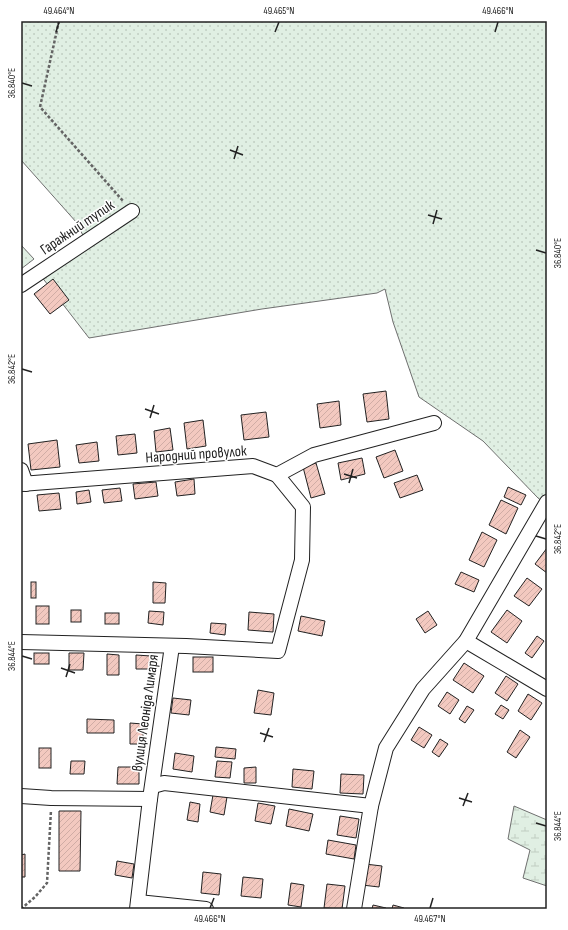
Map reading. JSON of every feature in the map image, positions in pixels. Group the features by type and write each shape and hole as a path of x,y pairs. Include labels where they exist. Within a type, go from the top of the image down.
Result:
{"street":[{"name":"Гаражний тупик","path":"21,285 132,211"},
{"path":"277,475 314,455 434,423"},
{"name":"Народний провулок","path":"23,484 253,466 277,475"},
{"path":"21,470 23,484"},
{"name":"вулиця Леоніда Лимаря","path":"151,793 172,646 278,651 302,560 303,507 277,475"},
{"path":"354,909 371,806 386,748 423,689 466,641 547,502"},
{"path":"466,641 547,689"},
{"path":"21,642 172,646"},
{"name":"вулиця Леоніда Лимаря","path":"21,796 51,798 151,793 164,783 371,806"},
{"path":"151,793 138,905 206,909"}],"path":[{"path":"58,21 40,107 132,211"},
{"path":"21,909 35,897 47,883 51,798"}],"green space":[{"path":"21,21 547,21 547,505 538,498 483,441 419,397 393,322 385,289 377,293 262,309 89,338 41,276 87,244 77,223 21,160"},
{"path":"21,245 34,259 21,269"},
{"path":"514,806 547,820 547,886 523,878 530,850 508,839"}],"building":[{"path":"53,279 69,300 50,314 34,294"},
{"path":"386,391 389,419 367,422 363,394"},
{"path":"339,401 341,425 320,428 317,404"},
{"path":"266,412 269,437 244,440 241,415"},
{"path":"203,420 206,446 187,449 184,423"},
{"path":"170,428 173,450 156,452 154,431"},
{"path":"135,434 137,453 118,455 116,436"},
{"path":"57,440 60,467 31,470 28,444"},
{"path":"97,442 99,461 79,463 76,445"},
{"path":"395,450 403,471 384,478 376,457"},
{"path":"362,458 365,474 341,480 338,463"},
{"path":"316,463 325,494 311,498 303,467"},
{"path":"417,475 423,490 400,498 394,483"},
{"path":"194,479 195,494 177,496 175,482"},
{"path":"156,482 158,496 135,499 133,484"},
{"path":"508,487 526,495 521,505 504,497"},
{"path":"120,488 122,501 104,503 102,490"},
{"path":"89,490 91,502 77,504 76,492"},
{"path":"59,493 61,509 39,511 37,495"},
{"path":"501,500 518,508 506,534 489,525"},
{"path":"482,532 497,540 484,567 469,560"},
{"path":"547,548 547,573 535,564"},
{"path":"461,572 479,580 474,592 455,584"},
{"path":"527,578 542,589 529,606 514,596"},
{"path":"31,582 36,582 36,598 31,598"},
{"path":"153,582 166,583 165,603 153,603"},
{"path":"36,606 49,606 49,624 36,624"},
{"path":"71,610 81,610 81,622 71,622"},
{"path":"507,610 522,621 507,643 491,632"},
{"path":"149,611 164,612 163,625 148,623"},
{"path":"428,611 437,625 425,633 416,619"},
{"path":"249,612 274,614 273,632 248,630"},
{"path":"105,613 119,613 119,624 105,624"},
{"path":"301,616 325,621 322,636 298,631"},
{"path":"211,623 226,624 225,635 210,633"},
{"path":"537,636 544,641 532,658 525,653"},
{"path":"34,653 49,653 49,664 34,664"},
{"path":"69,653 84,653 83,670 69,670"},
{"path":"107,654 119,655 119,675 107,675"},
{"path":"136,655 151,656 151,669 136,669"},
{"path":"193,657 213,657 213,672 193,672"},
{"path":"464,663 484,676 473,693 453,680"},
{"path":"506,676 518,684 507,701 495,693"},
{"path":"258,690 274,693 271,715 254,713"},
{"path":"447,692 459,700 450,714 438,706"},
{"path":"528,694 542,703 531,720 518,711"},
{"path":"173,698 191,700 189,715 171,713"},
{"path":"501,705 509,710 503,719 495,714"},
{"path":"467,706 474,710 465,723 459,719"},
{"path":"87,719 114,720 114,733 87,733"},
{"path":"130,723 143,724 143,744 130,744"},
{"path":"419,727 432,735 424,748 411,740"},
{"path":"520,730 530,737 516,758 507,752"},
{"path":"440,739 448,744 439,757 432,752"},
{"path":"216,747 236,749 235,759 215,757"},
{"path":"39,748 51,748 51,768 39,768"},
{"path":"175,753 194,756 192,772 173,769"},
{"path":"71,761 85,761 84,774 70,774"},
{"path":"217,761 232,762 230,778 215,777"},
{"path":"118,767 139,767 139,784 117,784"},
{"path":"256,767 256,783 244,783 244,768"},
{"path":"293,769 314,771 312,789 292,787"},
{"path":"341,774 364,775 363,794 340,793"},
{"path":"213,795 227,797 224,815 210,812"},
{"path":"190,802 200,804 198,822 187,820"},
{"path":"258,803 275,806 271,824 255,821"},
{"path":"289,809 313,814 309,831 286,826"},
{"path":"59,811 81,811 80,871 59,871"},
{"path":"340,816 359,819 356,838 337,835"},
{"path":"328,840 356,845 354,859 326,854"},
{"path":"25,854 25,877 21,877 21,855"},
{"path":"117,861 134,864 132,878 115,875"},
{"path":"365,864 382,866 379,887 362,885"},
{"path":"203,872 221,874 219,895 201,893"},
{"path":"243,877 263,879 261,898 241,896"},
{"path":"291,883 304,885 301,907 288,905"},
{"path":"327,884 345,886 342,909 324,908"},
{"path":"373,905 386,908 386,909 372,909"},
{"path":"393,905 404,908 404,909 392,909"}]}
